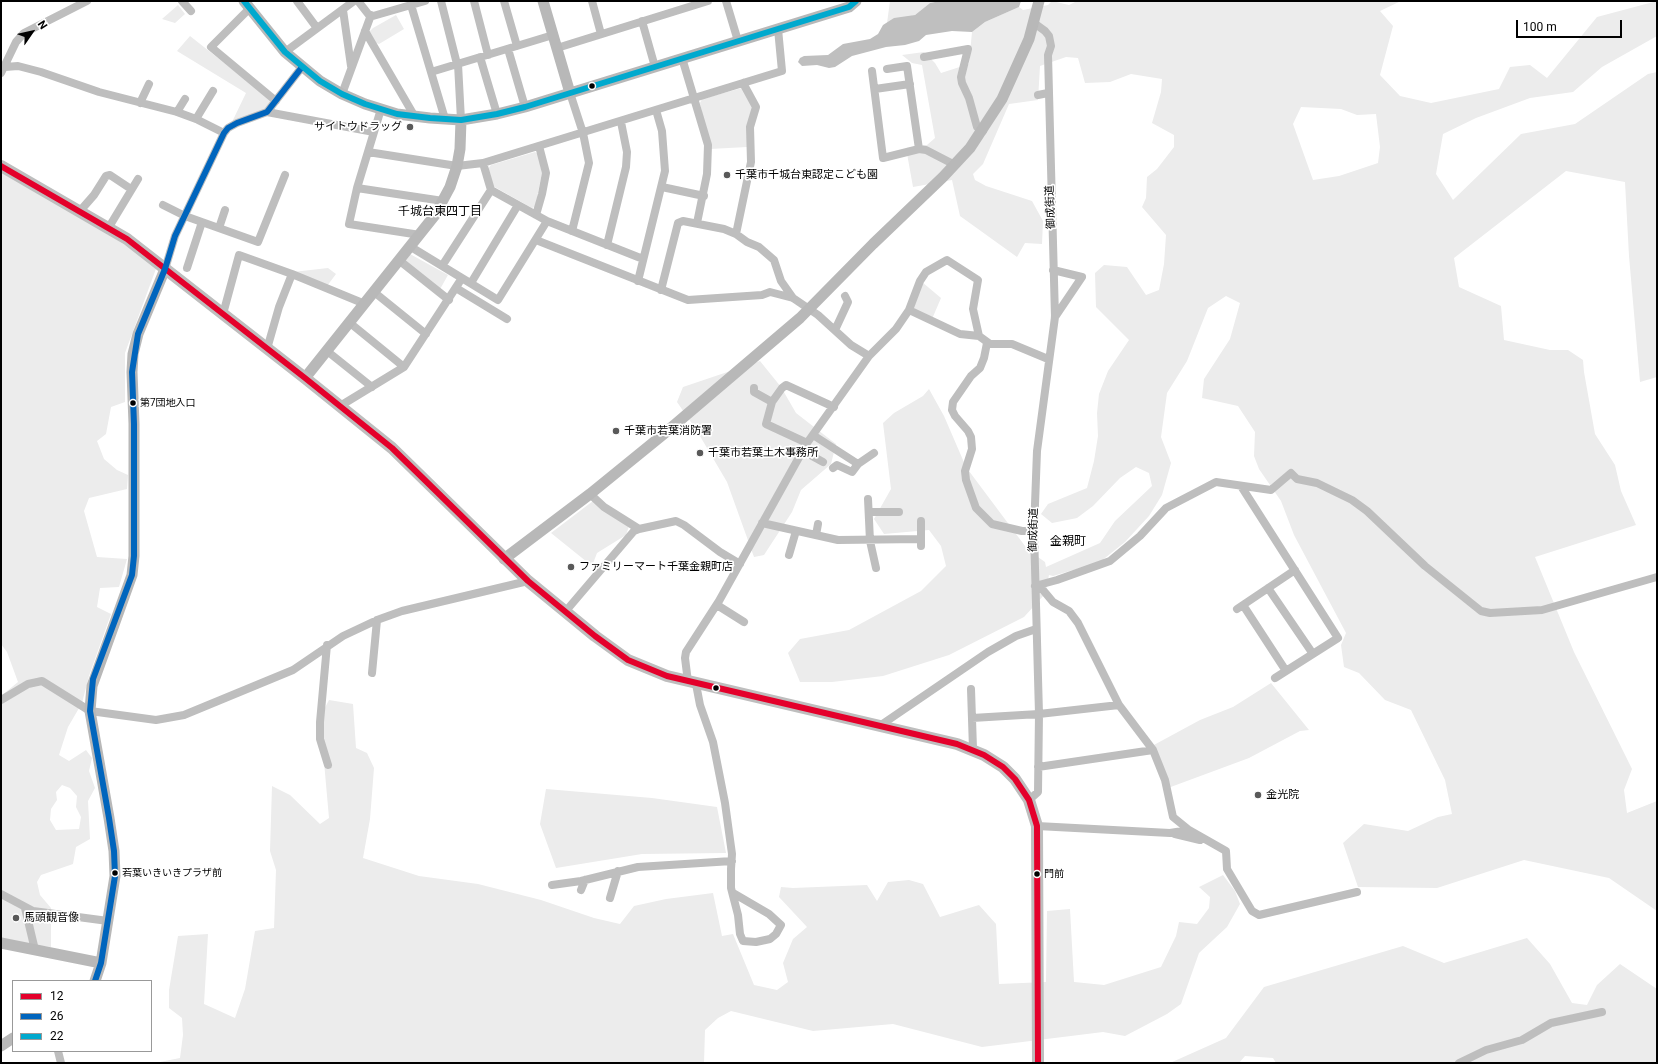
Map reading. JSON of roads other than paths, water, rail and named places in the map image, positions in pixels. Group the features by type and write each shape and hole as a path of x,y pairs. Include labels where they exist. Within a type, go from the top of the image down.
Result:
{"main road":[{"path":"1,166 109,227 165,268 305,378 392,448 528,582 605,645 628,660 660,674 692,683 881,725 957,744 973,750 1003,767 1015,779 1029,800 1037,826 1038,1063"}],"street":[{"path":"3,70 16,42 24,33 87,1"},
{"path":"182,1 191,11"},
{"path":"297,1 317,28"},
{"path":"285,52 354,1"},
{"path":"358,1 371,15 377,15 425,1"},
{"path":"305,378 411,247 443,200 450,186 457,166 460,149 461,120 457,64 441,1"},
{"path":"474,1 497,114"},
{"path":"504,1 517,46"},
{"path":"543,1 583,133 589,163 572,231"},
{"path":"592,1 601,34"},
{"path":"557,48 708,1"},
{"path":"726,1 738,41"},
{"path":"276,101 211,47 247,4 285,52 302,67 342,94 381,109 415,116 461,120 526,107 570,92 849,7 856,1"},
{"path":"504,559 590,494 682,418 809,309 955,165 983,131 1011,80 1034,23 1039,1"},
{"path":"411,5 445,119"},
{"path":"343,10 352,68"},
{"path":"342,94 371,15"},
{"path":"642,22 655,66"},
{"name":"御成街道","path":"1029,800 1038,792 1039,714 1034,531 1037,451 1048,359 1055,317 1048,93 1048,55 1051,46 1045,30 1034,23"},
{"path":"368,152 457,166 483,163 621,122 782,71 778,29"},
{"path":"365,31 415,116"},
{"path":"431,72 553,35"},
{"path":"508,49 526,107"},
{"path":"924,57 968,49 961,77 962,83 969,98 977,127 983,131"},
{"path":"682,58 708,145 708,174 697,223"},
{"path":"3,70 18,66 41,72 80,86 177,112 196,119 224,133"},
{"path":"887,69 907,66 919,149"},
{"path":"96,980 101,963 115,876 114,851 90,711 93,679 127,593 132,576 134,556 133,354 138,334 165,268 175,236 224,133 228,128 237,123 266,112 302,67"},
{"path":"872,71 883,158 919,149 926,150 955,165"},
{"path":"736,234 751,162 750,127 756,107 743,83"},
{"path":"140,103 149,84"},
{"path":"874,89 910,84"},
{"path":"196,119 213,91"},
{"path":"1038,94 1048,93"},
{"path":"177,112 185,98"},
{"path":"381,109 357,188 349,224 420,235"},
{"path":"638,281 662,187 664,171 664,145 656,110"},
{"path":"266,112 374,132"},
{"path":"607,245 626,168 626,152 621,122"},
{"path":"536,215 546,173 539,146"},
{"path":"483,163 491,190 547,221 643,258"},
{"path":"163,205 173,205 185,216 258,242 285,174"},
{"path":"80,211 94,195 106,176 110,175 131,189"},
{"path":"109,227 138,179"},
{"path":"662,187 704,196"},
{"path":"357,188 443,200"},
{"path":"442,266 491,190"},
{"path":"471,283 518,205"},
{"path":"219,228 225,210"},
{"path":"411,247 498,300 547,221"},
{"path":"660,290 678,224 683,221 697,223 736,234 747,242 759,247 774,260 781,281 793,298"},
{"path":"187,268 202,222"},
{"path":"536,240 688,300 762,295 770,292 793,298 835,330 851,345 869,356"},
{"path":"223,314 239,255 292,274 365,304"},
{"path":"733,893 769,914 781,925 776,934 762,942 743,941 733,893 731,879 732,854 716,757 692,683 685,658 686,652 717,605 805,447 869,356 896,329 909,310 920,281 926,272 947,260 978,280 973,309 979,336"},
{"path":"400,261 449,300"},
{"path":"1054,270 1082,277 1055,317"},
{"path":"267,349 292,274"},
{"path":"340,406 404,366 449,300 462,278"},
{"path":"456,288 507,319"},
{"path":"374,292 426,334"},
{"path":"835,330 848,302 845,296"},
{"path":"909,310 960,334 979,336 987,342 1012,344 1048,359"},
{"path":"350,323 404,366"},
{"path":"987,342 984,358 980,368 971,376 953,402 952,410 955,416 968,431 971,438 972,449 965,471 966,480 976,508 992,524 1022,531 1034,531"},
{"path":"327,351 372,387"},
{"path":"823,462 805,447 766,424 772,402 786,384 834,407"},
{"path":"754,388 754,392 772,402"},
{"path":"813,436 858,464"},
{"path":"833,468 837,465 852,472 858,464 874,453"},
{"path":"1035,586 1057,580 1110,561 1140,536 1166,508 1216,482 1274,490 1291,473 1297,479 1329,488 1352,500 1367,511 1425,566 1481,611 1490,613 1542,610 1657,577"},
{"path":"1241,486 1338,638 1275,678"},
{"path":"590,494 604,507 639,529"},
{"path":"868,499 870,540 876,568"},
{"path":"869,512 898,512"},
{"path":"566,612 634,531 639,529 676,521 740,564"},
{"path":"762,523 838,540 921,543 921,521"},
{"path":"816,535 818,524"},
{"path":"790,555 796,530"},
{"path":"1286,671 1240,607 1295,570"},
{"path":"1,700 28,684 42,681 90,711 102,711 156,720 184,715 293,670 327,645 377,620 402,611 528,582"},
{"path":"1035,586 1043,590 1053,602 1069,611 1078,623 1119,705 1153,750 1165,780 1173,817 1189,830 1226,851 1227,869 1254,914 1258,915 1357,892"},
{"path":"1268,588 1313,654"},
{"path":"717,605 744,622"},
{"path":"372,673 377,620"},
{"path":"881,725 988,652 1016,636 1036,629"},
{"path":"327,645 320,722 320,739 328,765"},
{"path":"971,689 973,750"},
{"path":"972,718 1039,714 1119,705"},
{"path":"1038,767 1153,750"},
{"path":"1037,826 1170,833 1208,842"},
{"path":"1170,833 1189,830"},
{"path":"552,885 585,880 618,871 653,866 732,861"},
{"path":"610,898 618,871"},
{"path":"580,890 585,880"},
{"path":"1,894 25,908 47,914 108,921"},
{"path":"25,908 36,950"},
{"path":"1,943 101,963"},
{"path":"1459,1063 1486,1050 1522,1040 1551,1022 1602,1012"},
{"path":"1,1046 12,1039"},
{"path":"58,1052 61,1063"}],"place":[{"name":"サイトウドラッグ","path":"410,127"},
{"name":"千葉市千城台東認定こども園","path":"727,175"},
{"name":"第7団地入口","path":"133,403"},
{"name":"千葉市若葉消防署","path":"616,431"},
{"name":"千葉市若葉土木事務所","path":"700,453"},
{"name":"ファミリーマート千葉金親町店","path":"571,567"},
{"name":"金光院","path":"1258,795"},
{"name":"若葉いきいきプラザ前","path":"115,873"},
{"name":"門前","path":"1037,874"},
{"name":"馬頭観音像","path":"16,918"}],"district":[{"name":"千城台東四丁目","path":"440,212"},
{"name":"金親町","path":"1068,542"}]}
